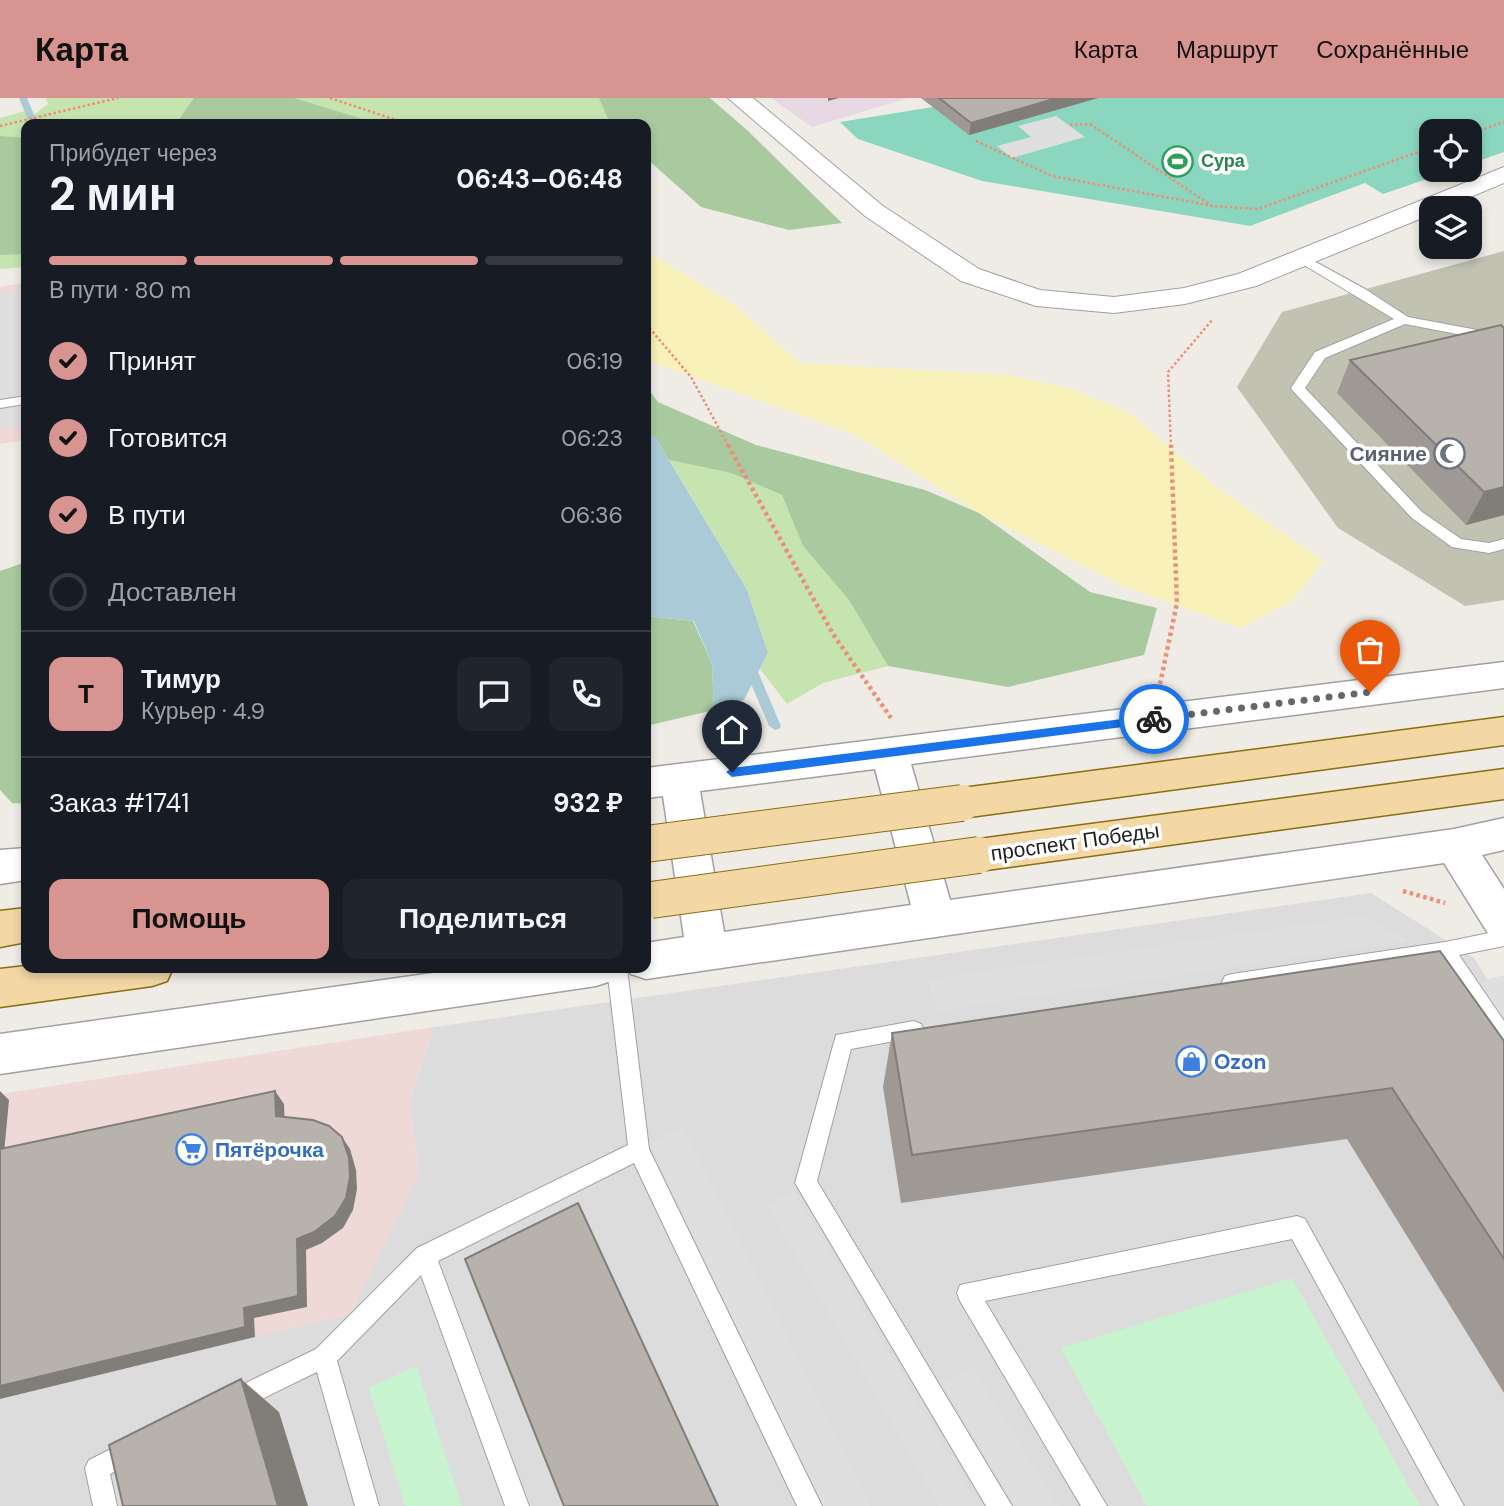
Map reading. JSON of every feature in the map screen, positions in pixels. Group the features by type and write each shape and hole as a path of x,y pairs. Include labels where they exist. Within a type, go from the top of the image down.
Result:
{"main road":[{"path":"651,843 1504,731"},
{"name":"проспект Победы","path":"651,900 1504,783"},
{"path":"0,929 21,926"},
{"path":"0,988 114,973"}],"street":[{"path":"739,98 874,211 970,275 1036,298 1114,305 1185,296 1247,280 1504,174"},
{"path":"707,952 662,781 892,738 1504,675"},
{"path":"892,738 935,920"},
{"path":"651,960 1454,845 1504,834"},
{"path":"1454,845 1504,923"},
{"path":"0,867 21,865"},
{"path":"0,1054 561,973"}],"lane":[{"path":"1303,259 1404,320 1504,339"},
{"path":"1404,320 1320,355 1298,388 1417,515 1457,543 1489,548 1504,544"},
{"path":"0,404 21,401"},
{"path":"1213,985 1445,950 1504,938"},
{"path":"1445,950 1504,1038"},
{"path":"618,973 639,1150 810,1506"},
{"path":"939,1027 843,1041 806,1183 1000,1506"},
{"path":"216,1409 324,1357 425,1256 639,1150"},
{"path":"1095,1506 968,1293 1297,1227 1452,1506"},
{"path":"425,1256 517,1506"},
{"path":"324,1357 367,1506"},
{"path":"105,1506 97,1468 156,1439"}],"path":[{"path":"31,119 118,98"},
{"path":"330,98 393,119"},
{"path":"0,127 21,122"},
{"path":"1482,130 1504,122"},
{"path":"1070,125 1090,124 1212,206"},
{"path":"976,141 1052,176 1212,206 1258,209 1419,152"},
{"path":"1158,692 1177,603 1168,372 1247,280"},
{"path":"651,330 691,377 892,738"}],"shaded area":[{"path":"771,98 908,98 812,127"},
{"path":"1056,116 1085,137 1012,158 997,146 1031,137 1018,126"},
{"path":"1504,251 1504,600 1465,606 1338,528 1237,387 1282,312"},
{"path":"21,283 21,441 0,444 0,287"},
{"path":"21,291 21,424 0,428 0,294"},
{"path":"1371,893 1474,958 1504,1005 1504,1506 0,1506 0,1399 350,1314 419,1174 410,1100 434,1027"},
{"path":"1365,916 1408,941 937,1011 928,979"},
{"path":"1504,975 1504,1066 1452,989"},
{"path":"434,1027 410,1100 419,1174 350,1314 0,1399 0,1094"},
{"path":"684,1127 871,1506 822,1506 650,1143"},
{"path":"794,1191 979,1506 939,1506 767,1205"},
{"path":"973,1367 1058,1506 1015,1506 943,1384"}],"green space":[{"path":"46,98 602,98 606,100 607,119 21,119 21,267 0,269 0,118 28,110 31,117 48,104"},
{"path":"194,98 294,98 363,119 179,119"},
{"path":"599,98 710,98 747,130 842,223 789,230 701,207 651,162 651,119 608,119"},
{"name":"Сура","path":"941,98 1504,98 1504,152 1482,160 1482,119 1419,119 1419,182 1383,194 1365,183 1250,226 982,181 858,139 840,122 933,107"},
{"path":"0,136 21,138 21,254 0,255"},
{"path":"651,393 658,402 756,445 925,490 979,513 1090,592 1157,608 1144,655 1008,687 888,666 849,600 803,546 782,495 731,473 669,460 655,437 651,435"},
{"path":"669,460 731,473 782,495 803,546 849,600 888,666 823,683 787,704 760,669 768,653 747,590"},
{"path":"21,564 21,804 12,803 0,790 0,571"},
{"path":"651,617 693,621 712,664 714,710 651,725"},
{"path":"1292,1278 1420,1506 1147,1506 1061,1348"},
{"path":"416,1366 462,1506 405,1506 369,1388"}],"sand":[{"path":"651,254 733,304 800,363 1008,375 1071,389 1130,413 1216,487 1323,561 1293,600 1241,628 1125,587 979,513 855,435 651,362"}],"water":[{"path":"651,435 655,437 747,590 768,653 744,700 714,710 712,664 694,621 651,617"}],"building":[{"path":"939,98 1057,98 971,123"},
{"path":"1501,325 1504,328 1504,487 1484,492 1350,360"},
{"path":"1440,951 1504,1041 1504,1259 1392,1088 912,1155 892,1033"},
{"path":"275,1091 276,1116 313,1120 329,1126 342,1137 349,1158 350,1177 346,1198 335,1216 314,1232 297,1239 298,1296 244,1308 245,1327 0,1386 0,1149"},
{"path":"578,1203 718,1506 564,1506 465,1259"},
{"path":"241,1379 278,1506 123,1506 109,1445"}],"waterway":[{"path":"23,98 32,119"},
{"path":"749,665 775,726"}],"way so far":[{"path":"1154,719 1370,692"}],"place":[{"name":"Сура","path":"1178,161"},
{"name":"Сияние","path":"1450,454"},
{"name":"Ozon","path":"1191,1062"},
{"name":"Пятёрочка","path":"192,1150"}],"route":[{"path":"732,772 1154,719"}]}
